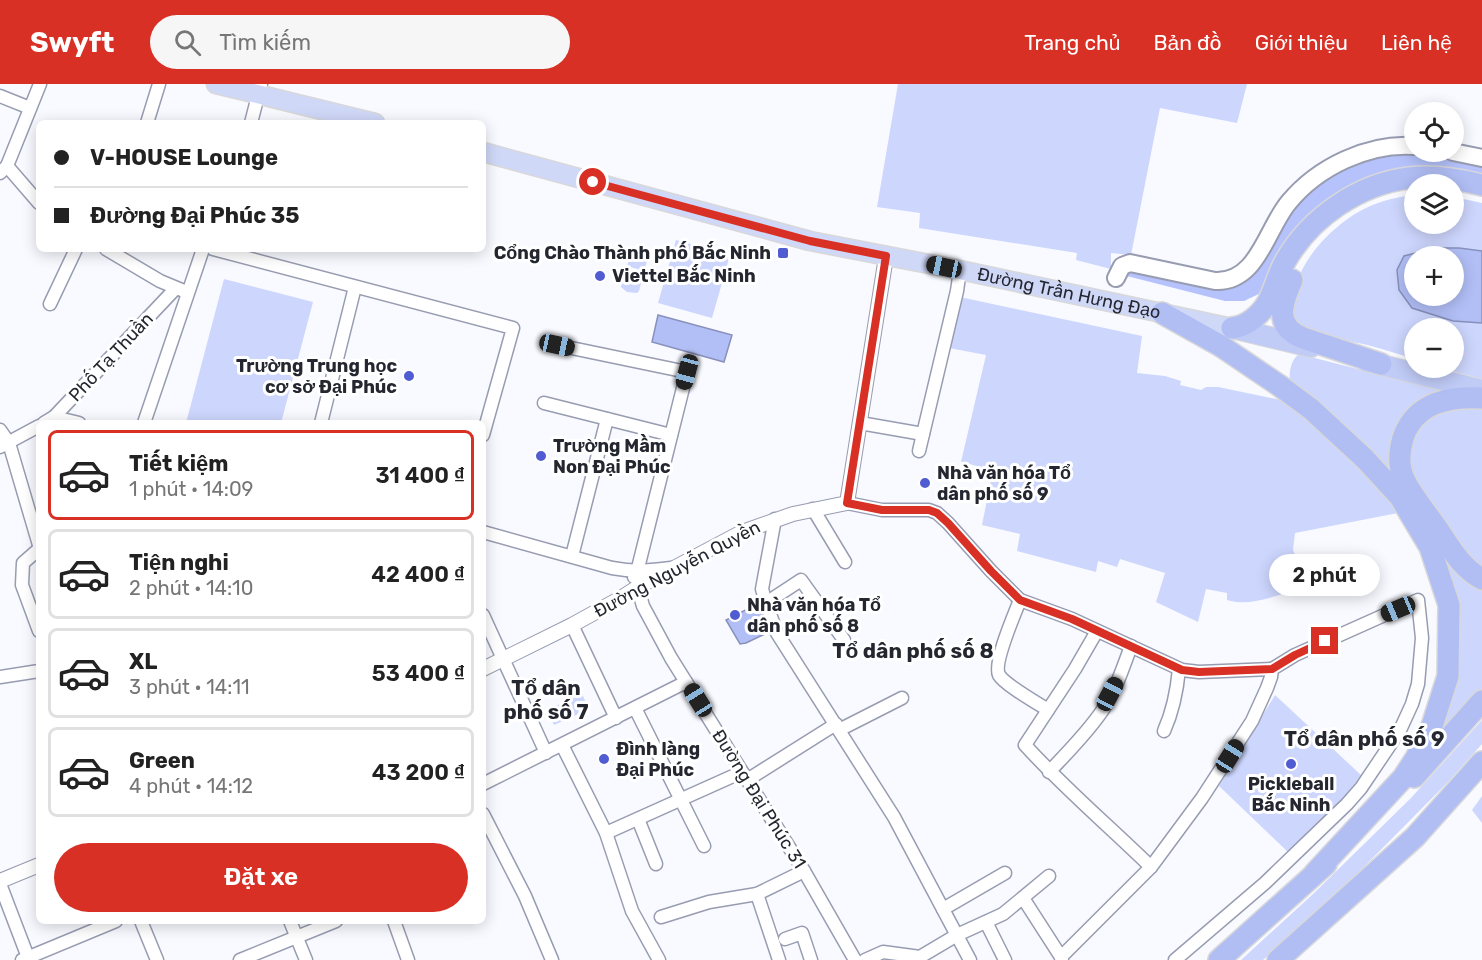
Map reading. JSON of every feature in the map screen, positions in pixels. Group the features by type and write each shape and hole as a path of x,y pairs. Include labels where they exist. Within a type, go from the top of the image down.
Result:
{"highway":[{"path":"1232,328 1244,324 1262,312 1270,300 1281,269 1294,247 1320,219 1349,198 1371,188 1406,178 1442,178 1482,185"},
{"path":"1381,364 1292,333 1284,321 1283,305 1300,264 1313,245 1330,228 1349,213 1373,201 1404,193"},
{"path":"1464,195 1482,199"},
{"path":"1162,313 1221,346 1280,386 1311,409 1365,459 1400,497 1430,547 1449,605 1448,676 1432,726 1403,778 1315,873"},
{"name":"Đường Trần Hưng Đạo","path":"1232,328 1482,390"},
{"path":"1482,398 1449,400 1425,408 1405,432 1400,447 1399,461 1403,477 1410,489 1455,555 1473,574 1482,579"},
{"path":"1220,960 1385,808 1482,701"},
{"path":"1278,960 1414,837 1482,762"},
{"path":"1363,885 1421,839 1482,774"}],"main road":[{"path":"216,84 260,90 365,120"},
{"path":"1116,278 1122,266 1130,262 1215,281 1234,279 1249,268 1278,216 1312,180 1336,164 1364,153 1392,146 1404,146"},
{"name":"Đường Trần Hưng Đạo","path":"486,153 810,241 960,270 1232,328"},
{"path":"1464,154 1482,158"}],"street":[{"path":"36,200 3,170 40,84"},
{"path":"148,120 159,84"},
{"path":"252,120 260,90"},
{"path":"0,96 30,108"},
{"path":"50,304 75,252"},
{"path":"112,252 182,290"},
{"path":"145,420 182,290 201,252"},
{"path":"224,252 513,328 486,424"},
{"path":"886,256 847,503 882,510 929,510 934,512 948,523 1020,600 1072,619 1179,669 1193,672 1272,669 1295,655 1418,600 1422,638 1418,684 1401,728 1386,751 1347,804 1265,883 1175,960"},
{"path":"919,451 960,270"},
{"path":"322,420 356,287"},
{"name":"Phố Tạ Thuần","path":"49,420 182,290"},
{"path":"557,345 687,372 637,572 621,598"},
{"path":"544,403 671,435"},
{"path":"572,556 607,419"},
{"path":"860,423 923,434"},
{"path":"4,445 36,428"},
{"path":"0,430 36,538"},
{"name":"Đường Nguyễn Quyền","path":"486,668 572,625 742,532 775,519 847,503"},
{"path":"813,509 845,562"},
{"path":"775,519 762,589 777,633 894,817 970,960"},
{"path":"486,533 612,568 637,572 675,568"},
{"path":"36,550 24,563 22,585 36,623"},
{"name":"Đường Đại Phúc 31","path":"637,572 643,606 671,658 804,871 854,960"},
{"path":"766,603 801,580 844,640"},
{"path":"1020,600 1000,652 999,674 1006,682 1048,710"},
{"path":"486,621 546,753"},
{"path":"572,625 616,718"},
{"path":"1097,631 1025,745 1049,772 1151,867"},
{"path":"1049,772 1073,747 1102,710 1119,679 1131,646"},
{"path":"1164,732 1171,717 1179,669"},
{"path":"1023,898 1061,958 1151,867 1208,790 1252,721 1267,688 1272,669"},
{"path":"0,677 36,671"},
{"path":"486,783 686,682"},
{"path":"606,833 681,799 745,776 837,727 902,698"},
{"path":"635,708 704,846"},
{"path":"562,745 606,833 633,911 659,960"},
{"path":"638,819 656,864"},
{"path":"486,820 525,896 552,960"},
{"path":"36,866 0,883 26,959 109,924"},
{"path":"661,916 709,902 757,894 804,871"},
{"path":"943,909 1005,873"},
{"path":"865,960 883,952 921,958 957,935 1003,914 1049,876"},
{"path":"757,894 779,960"},
{"path":"986,922 1005,960"},
{"path":"142,924 157,960"},
{"path":"291,924 306,960"},
{"path":"240,960 329,924"},
{"path":"395,924 408,960"},
{"path":"785,939 802,933 811,960"},
{"path":"846,960 854,960"}],"shaded area":[{"path":"898,84 1247,84 1237,123 1160,108 1131,255 1111,253 1111,269 1076,260 1077,253 919,228 920,213 877,207"},
{"path":"1401,151 1404,151 1404,162 1464,162 1464,159 1482,163 1482,181 1464,181 1464,174 1404,174 1404,183 1366,184 1263,292 1244,301 1225,301 1123,275 1129,269 1222,286 1284,224 1301,200 1327,178 1361,160"},
{"path":"1404,197 1404,234 1464,234 1464,199 1482,203 1482,251 1464,249 1464,246 1404,246 1404,279 1399,290 1404,292 1404,306 1439,306 1482,323 1482,379 1464,374 1464,318 1404,318 1404,356 1312,331 1303,327 1293,316 1297,283 1310,256 1331,233 1354,214 1390,199"},
{"path":"676,240 730,255 712,318 658,303"},
{"path":"1464,249 1482,251 1482,323 1464,322 1464,318 1444,318 1411,306 1464,306"},
{"path":"635,250 648,255 644,271 627,266 631,253"},
{"path":"1404,256 1404,297 1399,290 1397,270"},
{"path":"625,271 643,276 637,293 627,292 621,287"},
{"path":"224,279 313,302 282,420 187,420"},
{"path":"960,297 1142,336 1137,373 1165,376 1181,381 1180,385 1201,390 1206,387 1218,387 1281,400 1304,414 1403,512 1295,533 1293,550 1308,585 1247,602 1227,600 1227,593 1206,589 1198,622 1156,602 1165,573 1120,559 1117,567 1098,561 1096,572 1017,551 1020,534 982,525 993,470 961,462 986,355 949,348"},
{"path":"658,315 732,335 724,362 652,342"},
{"path":"1299,354 1455,394 1408,416 1405,490 1290,383 1291,367"},
{"path":"1454,406 1482,409 1482,571 1471,562 1419,486 1408,460 1416,424"},
{"path":"1426,523 1482,584 1482,694 1426,757 1453,667"},
{"path":"761,602 773,630 740,644 726,620"},
{"path":"582,694 589,709 554,725 547,710"},
{"name":"Pickleball Bắc Ninh","path":"1275,695 1361,775 1343,799 1290,854 1219,786"},
{"path":"1482,720 1482,744 1447,783 1343,888 1263,960 1241,960 1313,894 1411,798"},
{"path":"1482,796 1482,823 1472,810"}],"place":[{"name":"Cổng Chào Thành phố Bắc Ninh","path":"783,253"},
{"name":"Viettel Bắc Ninh","path":"600,276"},
{"name":"Trường Trung học cơ sở Đại Phúc","path":"409,376"},
{"name":"Trường Mầm Non Đại Phúc","path":"541,456"},
{"name":"Nhà văn hóa Tổ dân phố số 9","path":"925,483"},
{"name":"Nhà văn hóa Tổ dân phố số 8","path":"735,615"},
{"name":"Đình làng Đại Phúc","path":"604,759"},
{"name":"Pickleball Bắc Ninh","path":"1291,764"}],"district":[{"name":"Tổ dân phố số 8","path":"913,651"},
{"name":"Tổ dân phố số 7","path":"546,700"},
{"name":"Tổ dân phố số 9","path":"1364,739"}],"route":[{"path":"593,182 810,241 886,256 847,503 882,510 929,510 934,512 948,523 1020,600 1072,619 1182,670 1199,672 1272,669 1325,641"}]}
